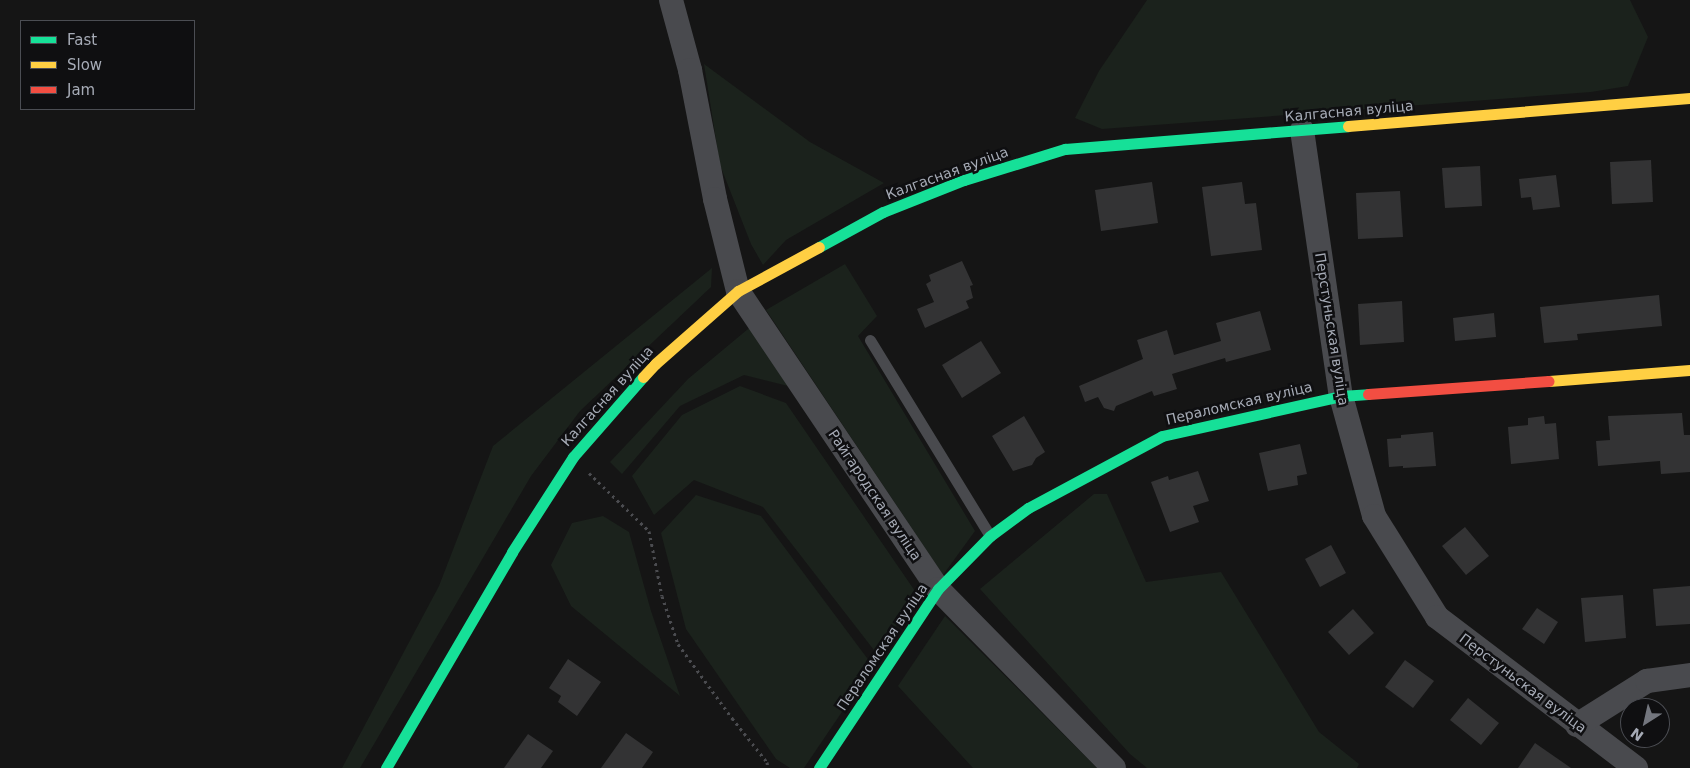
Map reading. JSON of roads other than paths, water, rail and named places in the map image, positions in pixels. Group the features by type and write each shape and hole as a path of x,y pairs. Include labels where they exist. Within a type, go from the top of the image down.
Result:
{"street":[{"path":"671,0 690,70 716,199 738,291"},
{"name":"Калгасная вуліца","path":"386,768 512,552 572,457 655,364 738,291 883,212 964,180 1065,149 1690,98"},
{"name":"Перстуньская вуліца","path":"1302,130 1341,396 1374,516 1437,618 1636,768"},
{"name":"Райгародская вуліца","path":"738,291 938,589 1114,768"},
{"name":"Пераломская вуліца","path":"819,768 938,589 990,536 1028,508 1162,436 1341,396 1690,370"},
{"path":"1577,725 1647,681 1690,675"}],"lane":[{"path":"870,340 990,536"}]}
